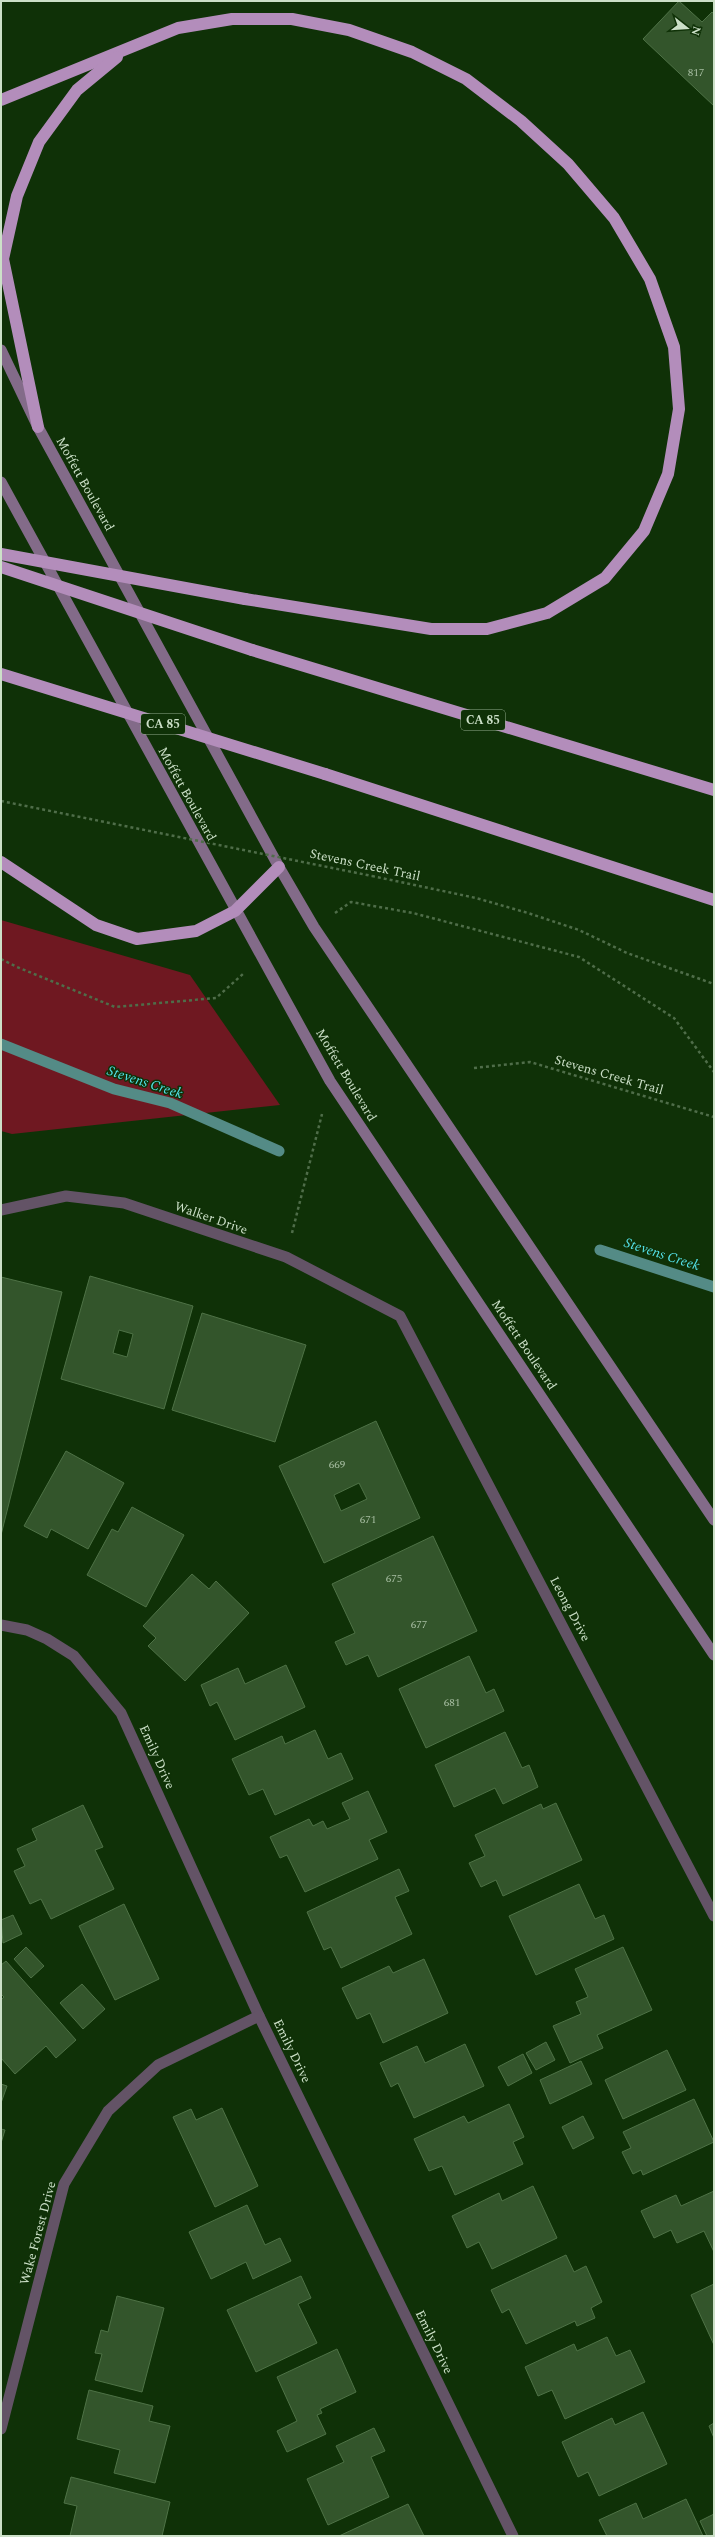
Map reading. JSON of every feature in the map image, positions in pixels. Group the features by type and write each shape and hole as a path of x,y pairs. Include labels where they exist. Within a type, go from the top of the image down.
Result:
{"highway":[{"path":"1,100 178,28 224,20 292,19 363,35 412,52 466,79 521,121 568,164 614,218 650,279 674,347 679,409 668,474 644,531 605,578 547,613 487,629 431,629 245,599 1,554"},
{"path":"38,427 3,260 17,196 38,142 77,90 127,48"},
{"name":"CA 85","path":"1,566 252,650 714,790"},
{"name":"CA 85","path":"1,674 325,774 714,900"},
{"path":"1,862 96,925 137,939 196,931 236,911 279,867"}],"main road":[{"name":"Moffett Boulevard","path":"1,350 38,427 279,867 314,927 714,1520"},
{"name":"Moffett Boulevard","path":"1,482 330,1081 714,1655"}],"street":[{"name":"Walker Drive","path":"1,1210 66,1196 124,1203 286,1257 400,1316"},
{"name":"Leong Drive","path":"400,1316 714,1916"},
{"name":"Emily Drive","path":"1,1625 27,1630 47,1639 74,1656 122,1713 259,2016 513,2536"},
{"name":"Wake Forest Drive","path":"1,2429 64,2184 108,2110 158,2065 259,2016"}],"path":[{"name":"Stevens Creek Trail","path":"1,801 476,898 579,930 626,953 714,984"},
{"name":"Stevens Creek Trail","path":"474,1068 530,1062 714,1117"},
{"path":"286,1257 330,1081"}],"shaded area":[{"path":"1,920 190,975 280,1105 12,1134 1,1131"}],"building":[{"path":"679,1 702,22 712,12 714,14 714,106 643,39"},
{"path":"90,1276 193,1306 164,1409 61,1379","holes":["119,1330 133,1334 127,1357 113,1353"]},
{"path":"1,1277 62,1292 1,1535"},
{"path":"202,1313 306,1345 275,1442 172,1410"},
{"path":"376,1421 420,1518 324,1563 279,1466","holes":["359,1483 367,1499 341,1511 334,1495"]},
{"path":"66,1451 124,1483 88,1549 51,1529 47,1538 24,1526"},
{"path":"132,1507 184,1535 146,1607 87,1575 112,1529 118,1532"},
{"path":"433,1536 477,1631 378,1677 368,1655 346,1665 335,1642 355,1633 332,1584"},
{"path":"192,1574 209,1589 216,1581 249,1613 185,1681 148,1646 156,1638 143,1626"},
{"path":"469,1656 486,1693 494,1689 504,1711 426,1748 399,1689"},
{"path":"286,1665 305,1707 235,1740 217,1702 210,1706 201,1685 238,1668 245,1684"},
{"path":"315,1730 328,1759 341,1753 353,1779 275,1815 263,1789 249,1795 232,1759 282,1736 285,1744"},
{"path":"505,1732 522,1768 529,1765 538,1787 503,1804 495,1788 454,1807 435,1765"},
{"path":"368,1791 387,1832 369,1840 378,1859 305,1892 287,1855 280,1858 270,1837 309,1819 313,1826 323,1821 327,1829 350,1819 342,1803"},
{"path":"556,1803 582,1860 503,1896 496,1880 481,1887 469,1863 485,1856 475,1835 541,1804 543,1809"},
{"path":"83,1805 103,1847 95,1850 114,1889 51,1919 41,1899 30,1904 14,1871 25,1866 17,1849 37,1840 32,1829"},
{"path":"399,1869 409,1891 395,1897 412,1934 341,1968 331,1947 324,1950 307,1912"},
{"path":"579,1884 595,1919 604,1915 614,1939 536,1975 509,1916"},
{"path":"124,1904 159,1979 115,2000 79,1926"},
{"path":"13,1915 22,1934 3,1943 1,1920"},
{"path":"26,1947 44,1966 31,1978 14,1959"},
{"path":"623,1947 652,2010 597,2035 603,2048 570,2063 553,2026 581,2014 576,2002 588,1997 575,1969"},
{"path":"424,1959 448,2013 383,2043 370,2013 357,2019 342,1988 389,1966 393,1973"},
{"path":"6,1961 76,2040 56,2058 46,2046 15,2074 1,2058 1,2000 4,1997 1,1994 1,1965"},
{"path":"82,1984 105,2009 83,2029 60,2003"},
{"path":"546,2042 555,2060 536,2070 526,2053"},
{"path":"465,2044 484,2086 414,2118 398,2083 391,2087 380,2063 417,2046 425,2063"},
{"path":"667,2050 686,2090 623,2119 605,2080"},
{"path":"523,2054 532,2073 508,2086 498,2067"},
{"path":"581,2061 592,2084 550,2104 540,2080"},
{"path":"1,2084 7,2086 1,2103"},
{"path":"694,2099 714,2142 643,2175 641,2170 633,2174 622,2152 631,2148 623,2132"},
{"path":"509,2104 524,2137 513,2142 523,2164 455,2195 442,2166 429,2171 414,2139 464,2116 468,2123"},
{"path":"222,2108 258,2186 215,2207 173,2117 191,2109 196,2120"},
{"path":"583,2116 594,2138 573,2149 562,2127"},
{"path":"1,2129 5,2130 1,2143"},
{"path":"533,2186 557,2238 492,2269 479,2242 467,2248 452,2216 499,2193 502,2201"},
{"path":"714,2191 714,2252 704,2231 677,2243 671,2230 654,2238 641,2211 676,2195 681,2206"},
{"path":"247,2205 265,2245 280,2238 291,2261 253,2279 246,2262 211,2279 189,2232"},
{"path":"566,2255 574,2272 586,2266 602,2302 591,2308 595,2318 577,2326 575,2321 526,2344 509,2309 502,2313 491,2290"},
{"path":"301,2276 311,2298 298,2304 317,2343 256,2372 227,2310"},
{"path":"714,2284 714,2345 691,2295"},
{"path":"117,2296 164,2308 142,2392 95,2380 102,2354 95,2353 101,2330 108,2332"},
{"path":"607,2337 616,2356 630,2350 645,2382 565,2419 552,2390 538,2396 525,2367 574,2344 577,2351"},
{"path":"337,2349 356,2392 320,2409 322,2413 317,2415 326,2434 287,2452 277,2431 297,2421 277,2377"},
{"path":"89,2390 153,2406 149,2421 170,2426 155,2483 114,2473 120,2450 77,2439"},
{"path":"643,2412 667,2464 599,2496 588,2472 578,2477 562,2442 612,2418 615,2425"},
{"path":"714,2423 714,2438 709,2426"},
{"path":"374,2428 385,2451 371,2457 389,2497 328,2525 307,2479 344,2462 336,2446"},
{"path":"71,2477 170,2502 162,2536 70,2536 77,2506 64,2503"},
{"path":"686,2499 703,2536 607,2536 599,2520 636,2503 643,2519"},
{"path":"408,2504 424,2536 339,2536"},
{"path":"714,2514 714,2535 707,2536 700,2521"}],"waterway":[{"name":"Stevens Creek","path":"1,1044 114,1089 170,1103 279,1151"},
{"name":"Stevens Creek","path":"600,1250 714,1287"}]}
